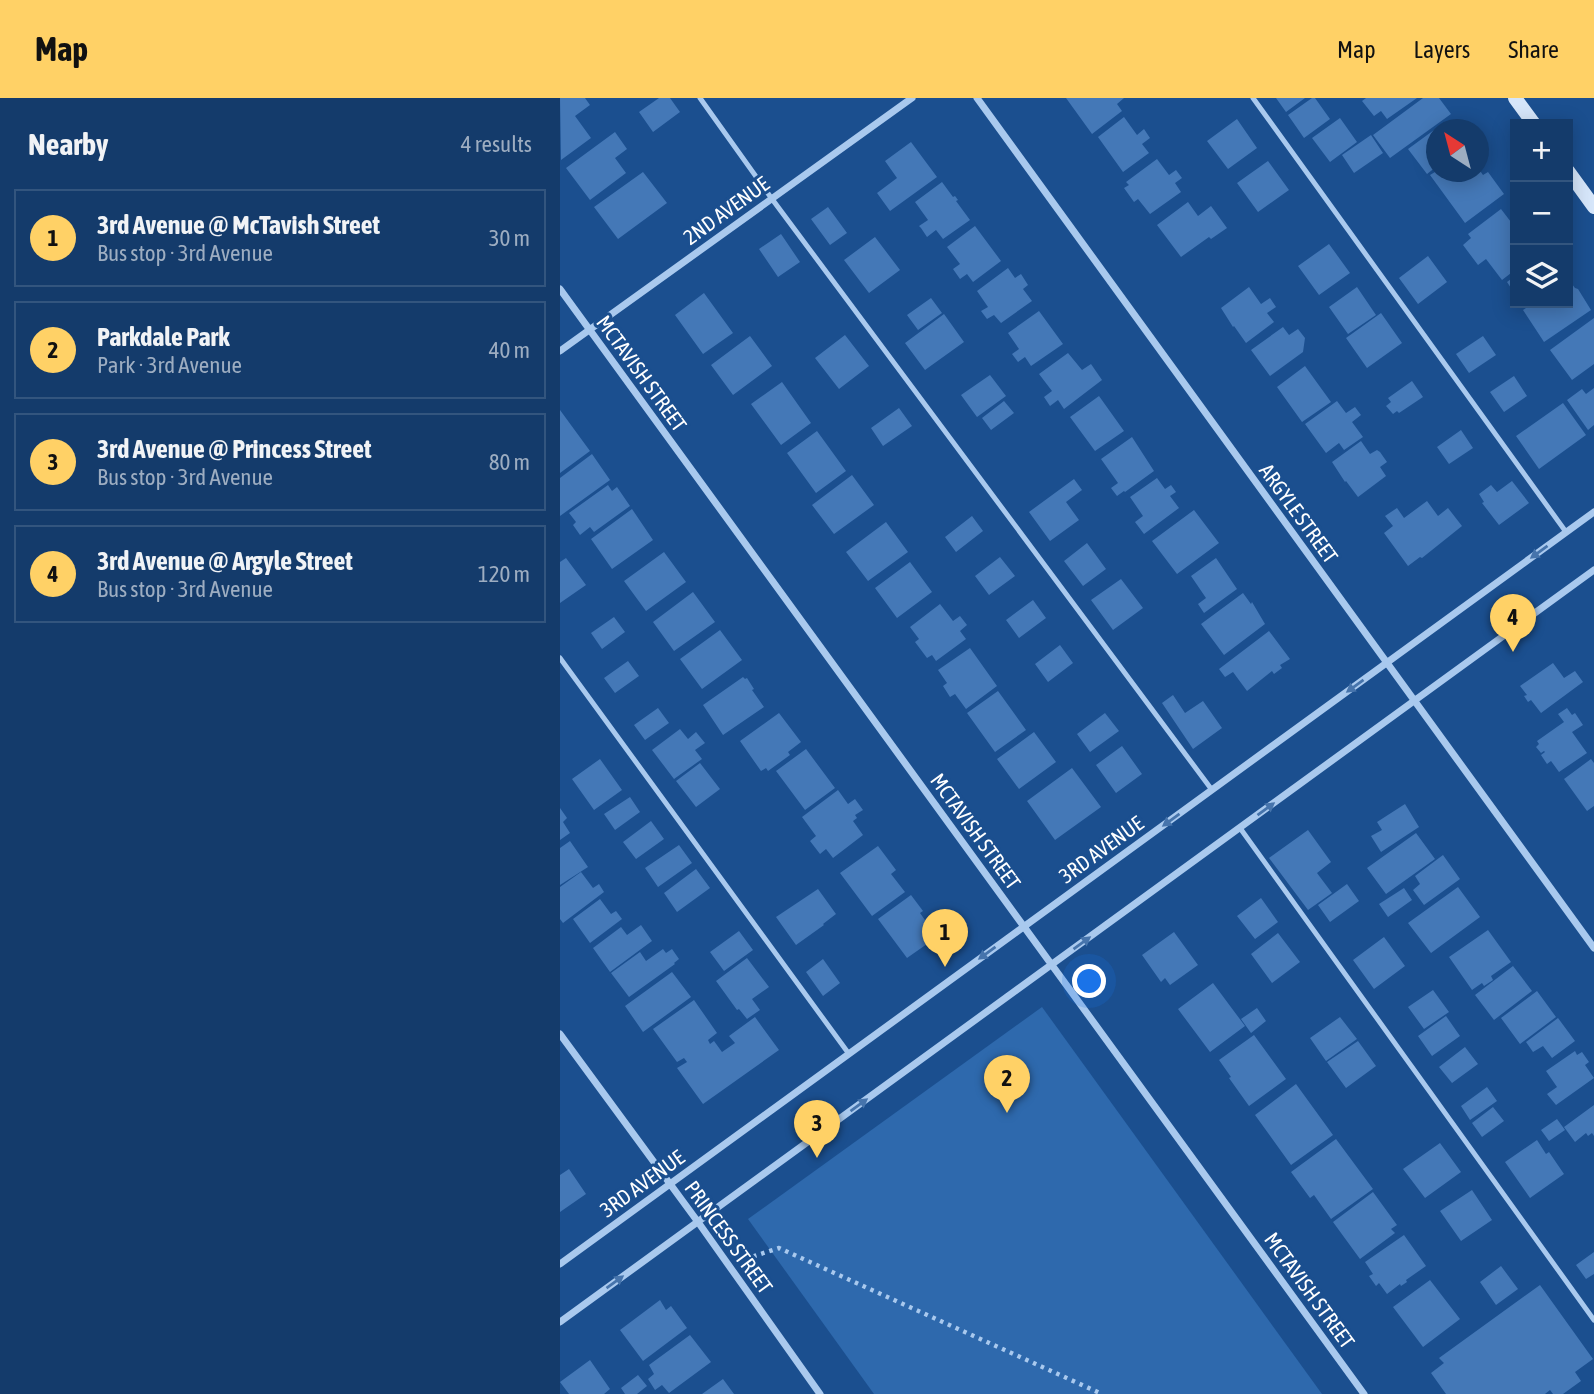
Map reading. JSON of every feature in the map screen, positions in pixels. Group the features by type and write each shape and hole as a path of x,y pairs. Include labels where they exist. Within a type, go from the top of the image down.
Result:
{"street":[{"name":"2ND AVENUE","path":"560,351 912,98"},
{"name":"ARGYLE STREET","path":"977,98 1594,948"},
{"path":"1515,98 1530,119"},
{"path":"1573,178 1594,207"},
{"name":"MCTAVISH STREET","path":"560,289 1364,1394"},
{"name":"3RD AVENUE","path":"560,1264 1594,512"},
{"path":"560,1322 1594,570"},
{"name":"PRINCESS STREET","path":"560,1034 820,1394"}],"lane":[{"path":"700,98 772,199 1212,790"},
{"path":"1253,98 1566,532"},
{"path":"560,658 849,1054"},
{"path":"1240,828 1594,1320"}],"path":[{"path":"727,1264 779,1248 1102,1394"}],"shaded area":[{"path":"1042,1007 1322,1394 874,1394 748,1219"}],"building":[{"path":"560,98 585,98 590,105 575,116 591,138 561,160"},
{"path":"659,98 670,98 680,112 653,132 639,112"},
{"path":"1066,98 1124,98 1117,104 1122,111 1092,134"},
{"path":"1276,98 1305,98 1286,112"},
{"path":"1315,98 1330,119 1304,138 1288,115"},
{"path":"1366,98 1417,98 1387,119 1381,111 1374,116 1362,101"},
{"path":"1423,98 1439,98 1451,114 1444,119 1426,119 1426,132 1390,158 1373,135"},
{"path":"1124,117 1137,135 1144,129 1150,138 1142,144 1149,153 1123,172 1098,137"},
{"path":"1340,118 1357,142 1330,162 1312,138"},
{"path":"1237,119 1257,148 1228,169 1207,141"},
{"path":"615,132 627,149 615,158 626,173 590,200 566,168"},
{"path":"1371,135 1383,153 1354,173 1342,155"},
{"path":"1426,136 1426,173 1408,149"},
{"path":"911,142 937,177 890,211 877,193 897,178 885,161"},
{"path":"1157,159 1169,175 1176,170 1182,178 1175,183 1181,192 1150,214 1138,199 1134,202 1124,188 1129,185 1126,182"},
{"path":"1268,161 1289,190 1258,212 1237,183"},
{"path":"643,172 667,203 618,239 594,207"},
{"path":"1489,173 1504,194 1465,223 1435,182 1489,182"},
{"path":"942,182 958,200 956,201 970,220 943,239 936,230 927,237 919,226 928,220 915,202"},
{"path":"1188,202 1198,216 1211,206 1227,228 1181,257 1157,225"},
{"path":"828,207 847,233 830,245 811,219"},
{"path":"1501,209 1510,221 1510,274 1502,280 1486,259 1478,265 1463,245 1471,238 1468,234"},
{"path":"975,226 1001,261 973,282 967,274 960,279 953,269 960,264 947,247"},
{"path":"781,234 800,262 778,277 759,249"},
{"path":"875,237 900,270 869,293 844,260"},
{"path":"1329,244 1350,273 1319,295 1298,266"},
{"path":"1428,256 1447,282 1418,304 1399,278"},
{"path":"1008,268 1015,278 1021,274 1028,285 1023,289 1032,301 1001,323 994,315 987,319 981,311 988,307 977,291"},
{"path":"1573,285 1591,310 1544,342 1523,310 1573,308"},
{"path":"1249,287 1261,304 1270,298 1276,307 1267,313 1274,322 1246,343 1221,308"},
{"path":"1357,287 1376,315 1348,334 1329,307"},
{"path":"704,293 733,333 703,354 675,315"},
{"path":"931,298 942,313 918,330 907,315"},
{"path":"1039,311 1063,344 1031,366 1025,357 1018,362 1012,354 1019,349 1008,333"},
{"path":"1381,313 1402,343 1367,368 1346,338"},
{"path":"944,314 964,342 925,370 905,343"},
{"path":"1594,318 1594,364 1572,380 1550,350"},
{"path":"1283,327 1289,335 1298,329 1305,338 1303,352 1270,376 1251,350"},
{"path":"845,335 869,366 839,389 815,358"},
{"path":"750,336 772,366 733,395 711,365"},
{"path":"1483,336 1496,355 1469,373 1456,354"},
{"path":"1068,353 1082,370 1091,364 1102,380 1064,409 1058,400 1050,406 1044,397 1052,391 1039,374"},
{"path":"1305,366 1331,402 1302,422 1277,387"},
{"path":"990,375 1006,396 977,417 961,395"},
{"path":"1514,376 1527,396 1504,412 1490,392"},
{"path":"1412,381 1423,397 1393,414 1386,406 1391,402 1388,398"},
{"path":"782,382 811,423 781,445 751,404"},
{"path":"1594,388 1594,425 1588,430 1567,400 1582,389 1586,394"},
{"path":"1099,396 1124,431 1095,451 1070,417"},
{"path":"1004,401 1014,413 991,430 982,418"},
{"path":"1337,401 1346,413 1355,407 1361,415 1352,422 1363,437 1344,450 1339,443 1326,453 1305,424"},
{"path":"1563,403 1586,435 1539,469 1516,436"},
{"path":"899,408 912,426 883,446 871,428"},
{"path":"560,410 590,451 560,473"},
{"path":"1461,430 1473,448 1449,464 1437,447"},
{"path":"817,431 846,471 816,493 787,453"},
{"path":"1132,437 1154,471 1117,496 1111,488 1118,483 1101,459"},
{"path":"1361,441 1370,454 1377,450 1387,462 1380,467 1386,476 1358,497 1332,462"},
{"path":"592,454 610,480 560,516 560,478"},
{"path":"852,475 874,505 834,534 812,505"},
{"path":"1157,478 1165,489 1171,485 1176,492 1170,496 1179,508 1144,534 1135,522 1143,516 1130,497"},
{"path":"1074,479 1082,490 1066,502 1079,520 1050,541 1029,512"},
{"path":"1512,481 1529,503 1499,525 1482,503 1484,502 1479,494 1491,485 1497,492"},
{"path":"608,485 612,491 617,487 630,506 594,532 590,527 580,535 573,525 576,522 569,513"},
{"path":"1427,501 1438,516 1448,508 1462,526 1408,566 1384,533 1393,526 1385,516 1397,508 1404,518"},
{"path":"632,509 653,540 612,569 591,539"},
{"path":"1194,510 1219,543 1177,574 1152,541"},
{"path":"972,516 983,531 956,552 945,537"},
{"path":"886,522 908,552 868,581 846,552"},
{"path":"1087,543 1106,569 1083,586 1064,561"},
{"path":"664,552 686,582 646,611 624,581"},
{"path":"1000,557 1015,576 989,595 975,576"},
{"path":"566,558 586,585 560,603 560,562"},
{"path":"1216,558 1237,589 1204,613 1198,604 1206,598 1191,576"},
{"path":"910,562 932,592 897,618 875,588"},
{"path":"1121,579 1143,608 1113,630 1091,600"},
{"path":"693,592 715,622 674,651 653,622"},
{"path":"1243,593 1251,604 1252,602 1265,624 1224,655 1201,624"},
{"path":"1033,600 1046,618 1019,638 1006,620"},
{"path":"940,604 953,621 960,616 967,625 960,631 966,639 936,661 932,655 927,658 915,642 919,639 910,627"},
{"path":"614,617 625,632 602,649 591,633"},
{"path":"720,630 742,660 702,689 680,659"},
{"path":"1269,631 1290,659 1280,665 1282,668 1274,674 1272,671 1247,691 1233,672 1225,677 1219,669"},
{"path":"1060,645 1073,663 1048,682 1035,664"},
{"path":"970,648 997,686 966,709 955,694 950,697 943,686 947,683 938,670"},
{"path":"628,661 639,676 615,693 604,678"},
{"path":"1553,663 1564,678 1575,671 1583,682 1541,713 1531,700 1528,702 1524,696 1527,695 1520,686"},
{"path":"743,677 747,678 764,707 723,735 703,705"},
{"path":"998,691 1026,730 995,752 967,713"},
{"path":"1173,695 1185,713 1203,701 1222,728 1193,749 1162,703"},
{"path":"658,708 669,723 645,740 634,725"},
{"path":"1567,708 1572,715 1575,713 1583,725 1572,732 1587,753 1559,772 1551,761 1547,764 1541,755 1545,752 1541,753 1536,747 1539,744 1537,741 1564,722 1558,714"},
{"path":"779,713 801,742 788,752 790,755 768,771 766,768 761,771 740,741"},
{"path":"1105,713 1119,731 1090,752 1077,734"},
{"path":"680,729 688,739 696,732 705,743 695,750 702,759 674,779 652,750"},
{"path":"1034,732 1056,762 1019,789 997,759"},
{"path":"1122,746 1142,774 1116,793 1096,765"},
{"path":"806,749 835,788 805,810 776,771"},
{"path":"600,759 622,790 594,810 572,779"},
{"path":"1591,759 1594,763 1594,806 1587,811 1564,779"},
{"path":"700,763 720,789 696,807 676,781"},
{"path":"1072,768 1101,807 1055,840 1027,801"},
{"path":"838,790 848,804 855,799 863,810 855,815 857,818 853,821 863,835 833,858 826,849 820,854 810,841 816,836 802,817"},
{"path":"630,797 640,812 615,830 604,814"},
{"path":"1405,804 1419,827 1381,852 1371,836 1382,830 1377,822"},
{"path":"560,808 567,818 563,822 570,833 560,840"},
{"path":"651,821 664,839 636,859 623,842"},
{"path":"1308,830 1331,862 1317,873 1332,893 1308,910 1269,858"},
{"path":"1416,833 1435,859 1386,894 1367,868"},
{"path":"570,841 588,867 560,885 560,848"},
{"path":"679,845 692,863 658,887 645,868"},
{"path":"878,846 896,870 891,874 905,892 872,916 840,873"},
{"path":"1443,855 1460,879 1424,905 1413,890 1420,884 1415,876"},
{"path":"696,869 710,888 677,912 664,893"},
{"path":"581,872 593,888 599,884 604,892 563,923 560,919 560,887"},
{"path":"1347,884 1359,901 1330,922 1318,905"},
{"path":"1458,887 1480,917 1431,953 1408,923"},
{"path":"1404,888 1412,900 1388,917 1379,904"},
{"path":"818,889 836,914 796,945 776,917"},
{"path":"911,895 937,937 907,958 878,919"},
{"path":"1261,898 1278,922 1255,939 1237,916"},
{"path":"600,899 611,914 616,911 622,919 590,943 573,919"},
{"path":"641,925 652,941 610,972 593,948 621,927 627,935"},
{"path":"1488,930 1511,962 1491,976 1493,980 1472,990 1449,957"},
{"path":"739,931 753,950 724,971 710,952"},
{"path":"1174,932 1198,965 1170,985 1165,978 1161,982 1142,955"},
{"path":"1278,933 1300,962 1272,983 1251,954"},
{"path":"1384,937 1405,966 1374,989 1353,960"},
{"path":"663,949 666,953 672,949 679,959 629,997 611,973 640,952 646,961"},
{"path":"747,958 769,987 752,999 760,1010 747,1019 716,981"},
{"path":"823,959 840,983 823,996 806,972"},
{"path":"1513,966 1532,991 1494,1020 1475,995"},
{"path":"672,972 691,997 643,1032 625,1006"},
{"path":"1213,983 1245,1026 1210,1052 1178,1009"},
{"path":"1433,990 1449,1012 1424,1029 1408,1007"},
{"path":"1537,991 1556,1017 1520,1044 1501,1018"},
{"path":"694,1000 717,1033 708,1040 710,1044 714,1041 722,1052 735,1043 729,1036 755,1017 779,1050 703,1104 677,1068 687,1062 684,1058 677,1062 653,1029"},
{"path":"1257,1008 1266,1021 1251,1033 1241,1019"},
{"path":"1446,1016 1460,1036 1432,1056 1418,1036"},
{"path":"1340,1017 1357,1039 1326,1061 1310,1038"},
{"path":"1558,1018 1575,1041 1552,1058 1543,1046 1533,1052 1526,1042"},
{"path":"1254,1035 1286,1079 1249,1106 1219,1060"},
{"path":"1358,1041 1376,1066 1346,1088 1327,1062"},
{"path":"1465,1047 1478,1064 1452,1083 1439,1067"},
{"path":"1575,1051 1577,1055 1582,1052 1589,1062 1585,1065 1594,1078 1556,1105 1547,1094 1557,1087 1546,1071"},
{"path":"1296,1084 1333,1135 1291,1165 1255,1115"},
{"path":"1487,1087 1497,1101 1470,1120 1461,1106"},
{"path":"1594,1105 1594,1136 1592,1133 1588,1136 1586,1133 1575,1142 1564,1127"},
{"path":"1493,1107 1504,1121 1482,1137 1472,1123"},
{"path":"1557,1119 1565,1130 1549,1141 1541,1130"},
{"path":"1336,1139 1373,1189 1331,1219 1314,1195 1310,1198 1291,1172"},
{"path":"1537,1140 1564,1174 1530,1198 1505,1162"},
{"path":"1440,1143 1461,1172 1425,1198 1403,1169"},
{"path":"569,1169 586,1194 560,1212 560,1175"},
{"path":"1472,1190 1492,1220 1461,1241 1440,1211"},
{"path":"1373,1192 1397,1225 1391,1229 1395,1233 1360,1259 1333,1222"},
{"path":"1404,1235 1426,1266 1387,1294 1379,1283 1376,1286 1369,1276 1373,1274 1365,1262"},
{"path":"1594,1252 1594,1274 1586,1279 1576,1265"},
{"path":"1501,1266 1518,1289 1496,1305 1480,1282"},
{"path":"1430,1280 1460,1319 1423,1347 1393,1307"},
{"path":"1540,1285 1593,1359 1575,1372 1581,1381 1563,1394 1553,1394 1550,1390 1545,1394 1446,1394 1431,1373 1444,1363 1439,1358"},
{"path":"660,1300 666,1310 671,1306 687,1328 643,1361 620,1330"},
{"path":"690,1335 711,1362 669,1393 662,1385 655,1390 648,1379 654,1374 649,1365"},
{"path":"590,1360 610,1389 604,1394 569,1394 560,1382"},
{"path":"638,1375 647,1386 637,1394 625,1394 621,1388"},
{"path":"723,1379 734,1394 702,1394"}],"place":[{"name":"3rd Avenue @ Argyle Street","path":"1513,652"},
{"name":"3rd Avenue @ McTavish Street","path":"945,967"},
{"name":"Parkdale Park","path":"1007,1113"},
{"name":"3rd Avenue @ Princess Street","path":"817,1158"}]}
